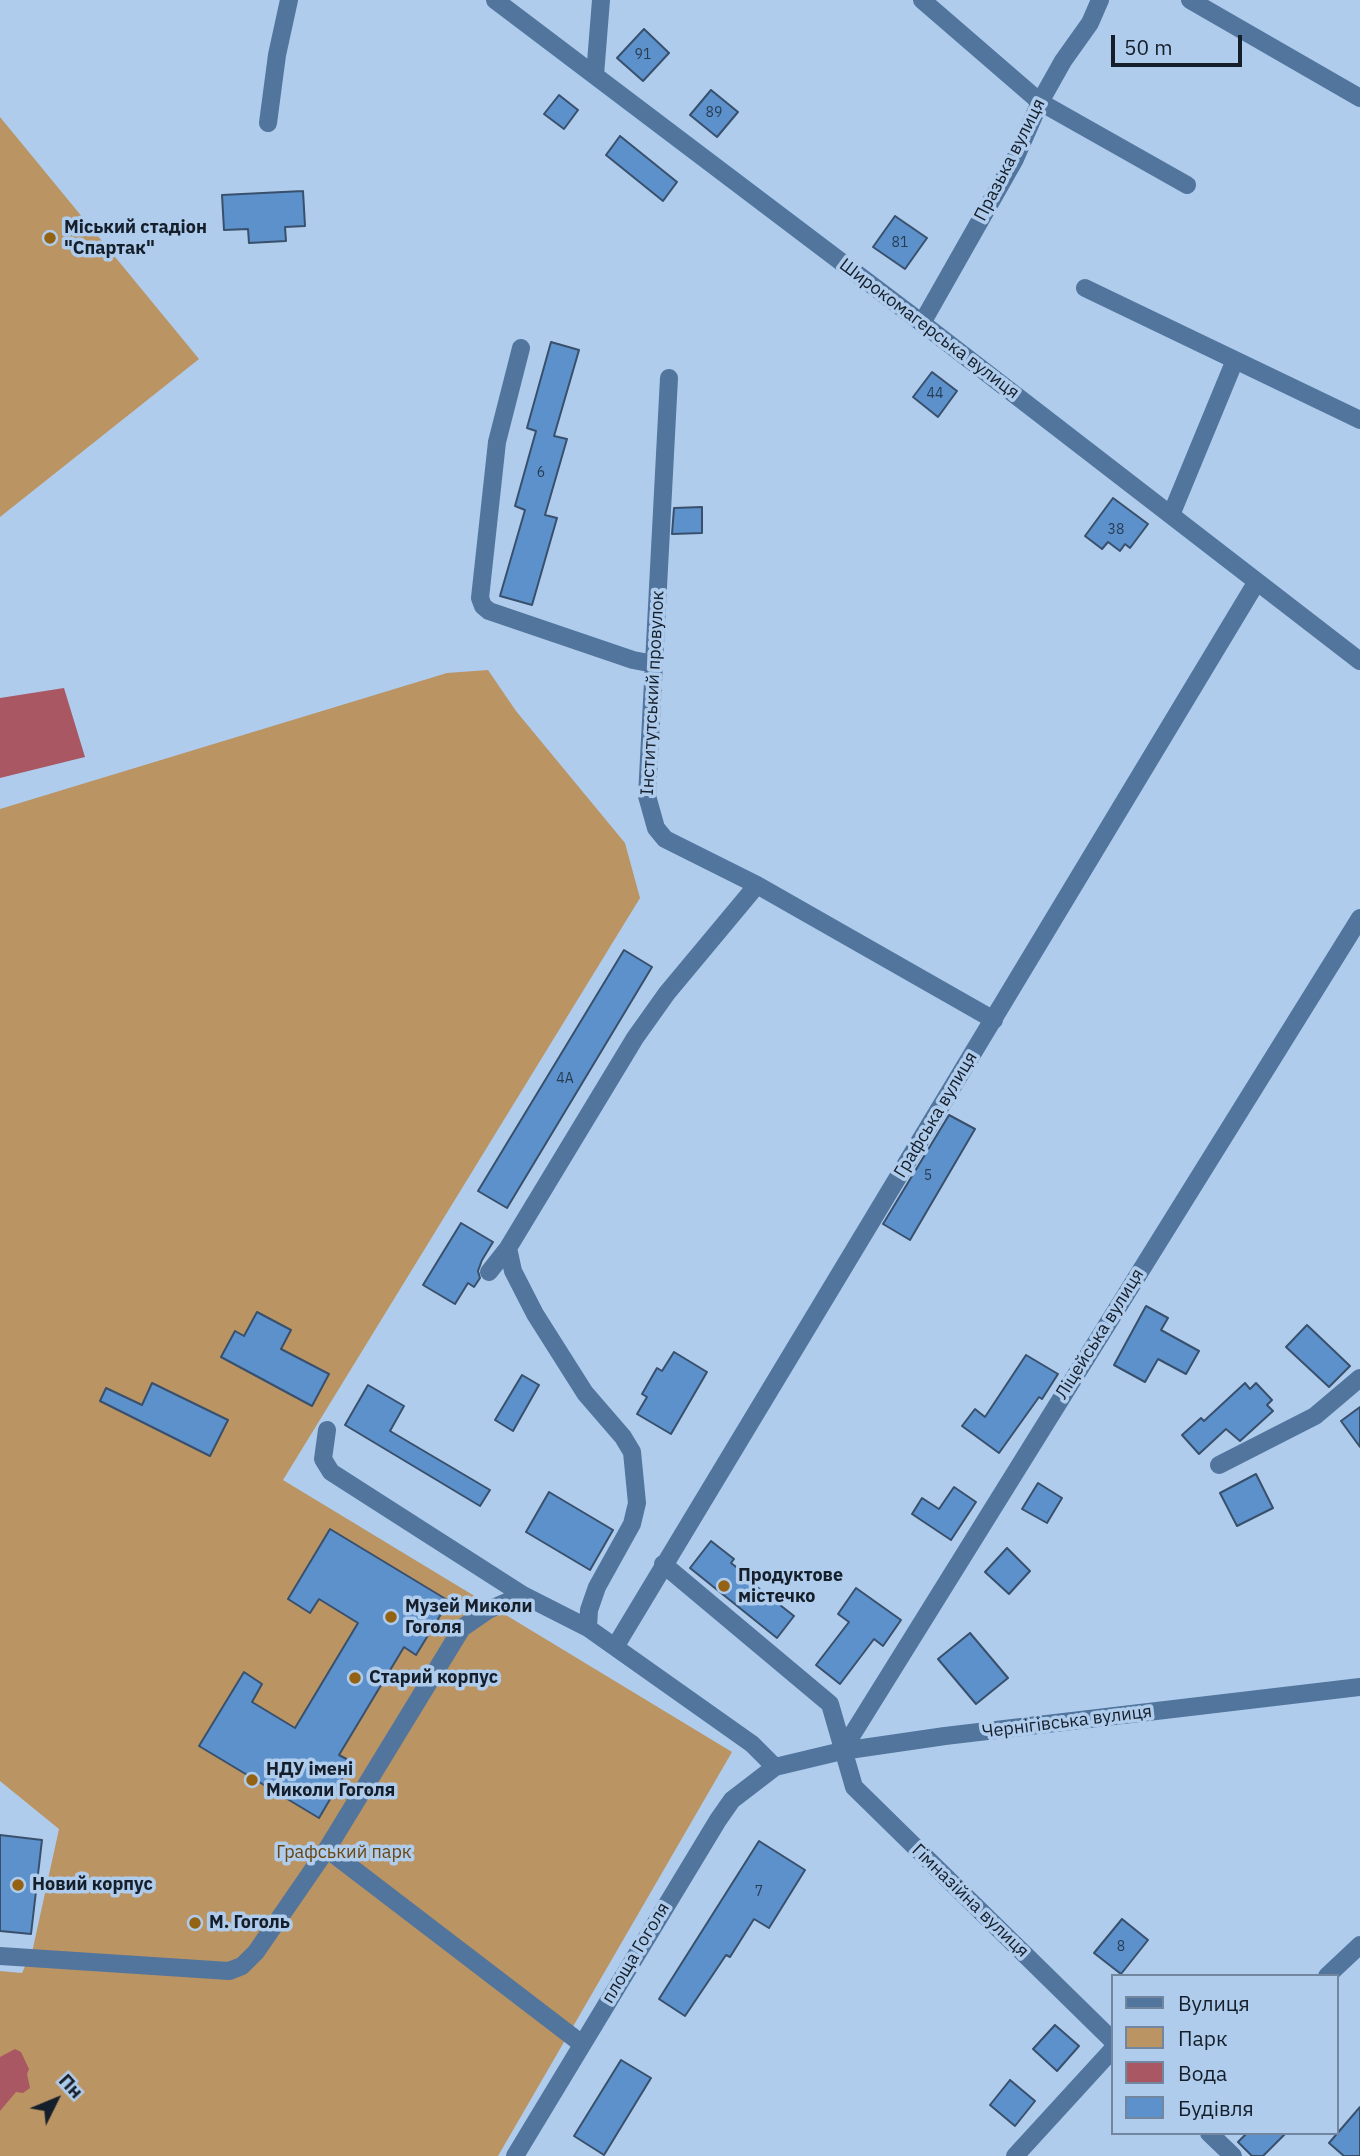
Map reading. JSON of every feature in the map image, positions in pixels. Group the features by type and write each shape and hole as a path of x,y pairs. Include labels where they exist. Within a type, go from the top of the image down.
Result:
{"street":[{"path":"268,123 277,55 289,0"},
{"name":"Широкомагерська вулиця","path":"495,0 922,323 1360,661"},
{"path":"596,75 601,0"},
{"path":"922,0 1040,102 1187,185"},
{"name":"Празька вулиця","path":"922,323 1015,159 1040,102 1063,61 1090,23 1100,0"},
{"path":"1190,0 1360,98"},
{"path":"1085,288 1360,420"},
{"path":"521,348 497,442 480,598 483,606 489,611 633,660 654,664"},
{"path":"1171,515 1235,359"},
{"name":"Інститутський провулок","path":"669,377 647,796 656,828 665,839 757,885 994,1020"},
{"name":"Графська вулиця","path":"615,1647 1256,583"},
{"path":"489,1272 508,1248 635,1038 667,993 757,885"},
{"name":"Ліцейська вулиця","path":"842,1751 1360,918"},
{"path":"508,1248 513,1271 535,1314 585,1393 623,1437 632,1452 637,1503 632,1524 597,1587 589,1611 588,1628"},
{"path":"1219,1465 1315,1416 1360,1378"},
{"path":"327,1430 323,1459 331,1472 523,1595 588,1628 752,1744 775,1767"},
{"name":"Гімназійна вулиця","path":"663,1564 830,1704 854,1787 1112,2040"},
{"path":"0,1956 229,1970 242,1966 256,1952 327,1849 462,1628 488,1610 523,1595"},
{"name":"Чернігівська вулиця","path":"775,1767 842,1751 945,1736 1360,1688"},
{"name":"площа Гоголя","path":"515,2156 725,1810 732,1800 775,1767"},
{"path":"327,1849 582,2044"},
{"path":"1329,1974 1360,1945"},
{"path":"1015,2156 1112,2050"},
{"path":"1211,2135 1233,2156"}],"green space":[{"name":"Міський стадіон \"Спартак\"","path":"0,117 199,359 0,517"},
{"name":"Графський парк","path":"488,670 516,711 625,843 640,898 283,1480 732,1752 498,2156 0,2156 0,1971 22,1973 33,1948 59,1829 0,1781 0,809 447,673"}],"water":[{"path":"64,688 85,757 0,778 0,698"},
{"path":"15,2049 21,2052 29,2069 27,2074 30,2088 23,2093 16,2092 0,2111 0,2057"}],"building":[{"path":"644,29 669,53 643,81 617,58"},
{"path":"711,90 738,112 717,137 690,115"},
{"path":"559,95 578,110 564,129 544,114"},
{"path":"620,136 677,182 663,201 606,155"},
{"path":"303,191 305,226 285,227 286,241 249,243 248,229 224,230 222,195"},
{"path":"895,216 927,238 905,269 873,247"},
{"path":"551,342 579,350 554,436 567,439 545,515 557,518 532,605 500,596 525,510 515,506 536,431 527,428"},
{"path":"932,372 957,391 938,417 913,397"},
{"path":"1113,498 1148,524 1130,548 1125,544 1120,551 1108,542 1102,549 1085,536"},
{"path":"702,507 702,533 672,534 674,508"},
{"path":"624,950 652,967 507,1208 478,1191"},
{"path":"949,1115 975,1129 910,1240 883,1224"},
{"path":"461,1223 493,1242 478,1271 480,1278 474,1287 468,1283 455,1304 423,1285"},
{"path":"1146,1306 1168,1318 1161,1330 1199,1351 1186,1374 1158,1359 1145,1382 1114,1365"},
{"path":"257,1312 291,1330 281,1349 329,1374 312,1406 221,1357 235,1331 244,1336"},
{"path":"1307,1325 1350,1366 1329,1387 1286,1347"},
{"path":"674,1352 707,1372 671,1434 637,1414 647,1397 642,1394 657,1368 662,1371"},
{"path":"1026,1355 1058,1374 1042,1399 1039,1397 999,1453 962,1426 975,1409 985,1417"},
{"path":"522,1375 539,1385 513,1431 495,1420"},
{"path":"152,1383 228,1420 210,1456 100,1401 106,1388 142,1405"},
{"path":"1245,1383 1250,1389 1256,1383 1272,1400 1267,1405 1273,1411 1240,1441 1226,1429 1199,1454 1182,1435 1201,1418 1204,1421"},
{"path":"368,1385 404,1406 390,1431 490,1490 480,1506 345,1425"},
{"path":"1360,1407 1360,1447 1341,1421"},
{"path":"1256,1474 1273,1508 1237,1526 1220,1493"},
{"path":"1038,1483 1062,1498 1047,1523 1022,1509"},
{"path":"954,1487 976,1502 951,1540 912,1514 922,1498 939,1509"},
{"path":"549,1492 613,1530 590,1570 526,1532"},
{"name":"Старий корпус","path":"330,1529 449,1601 416,1655 404,1647 339,1755 352,1762 319,1818 199,1746 244,1672 262,1684 252,1702 295,1728 358,1623 319,1599 310,1613 288,1599"},
{"path":"711,1541 734,1559 731,1563 749,1577 747,1579 794,1616 777,1638 690,1568"},
{"path":"1007,1548 1030,1571 1009,1594 985,1572"},
{"path":"856,1588 901,1620 883,1646 874,1639 840,1684 816,1665 849,1622 838,1614"},
{"path":"970,1633 1008,1678 976,1704 938,1659"},
{"name":"Новий корпус","path":"0,1835 42,1840 31,1934 0,1931"},
{"path":"759,1841 805,1870 769,1928 754,1919 730,1957 726,1955 685,2016 659,1999"},
{"path":"1122,1919 1148,1940 1121,1974 1094,1953"},
{"path":"1055,2025 1079,2046 1057,2071 1033,2049"},
{"path":"621,2060 651,2078 604,2155 574,2136"},
{"path":"1010,2080 1035,2101 1015,2126 990,2105"},
{"path":"1360,2107 1360,2156 1344,2156 1329,2143 1339,2135 1339,2131"},
{"path":"1245,2135 1284,2135 1263,2156 1252,2156 1238,2142"}],"place":[{"name":"Міський стадіон \"Спартак\"","path":"50,238"},
{"name":"Продуктове містечко","path":"724,1586"},
{"name":"Музей Миколи Гоголя","path":"391,1617"},
{"name":"Старий корпус","path":"355,1678"},
{"name":"НДУ імені Миколи Гоголя","path":"252,1780"},
{"name":"Новий корпус","path":"18,1885"},
{"name":"М. Гоголь","path":"195,1923"}]}
